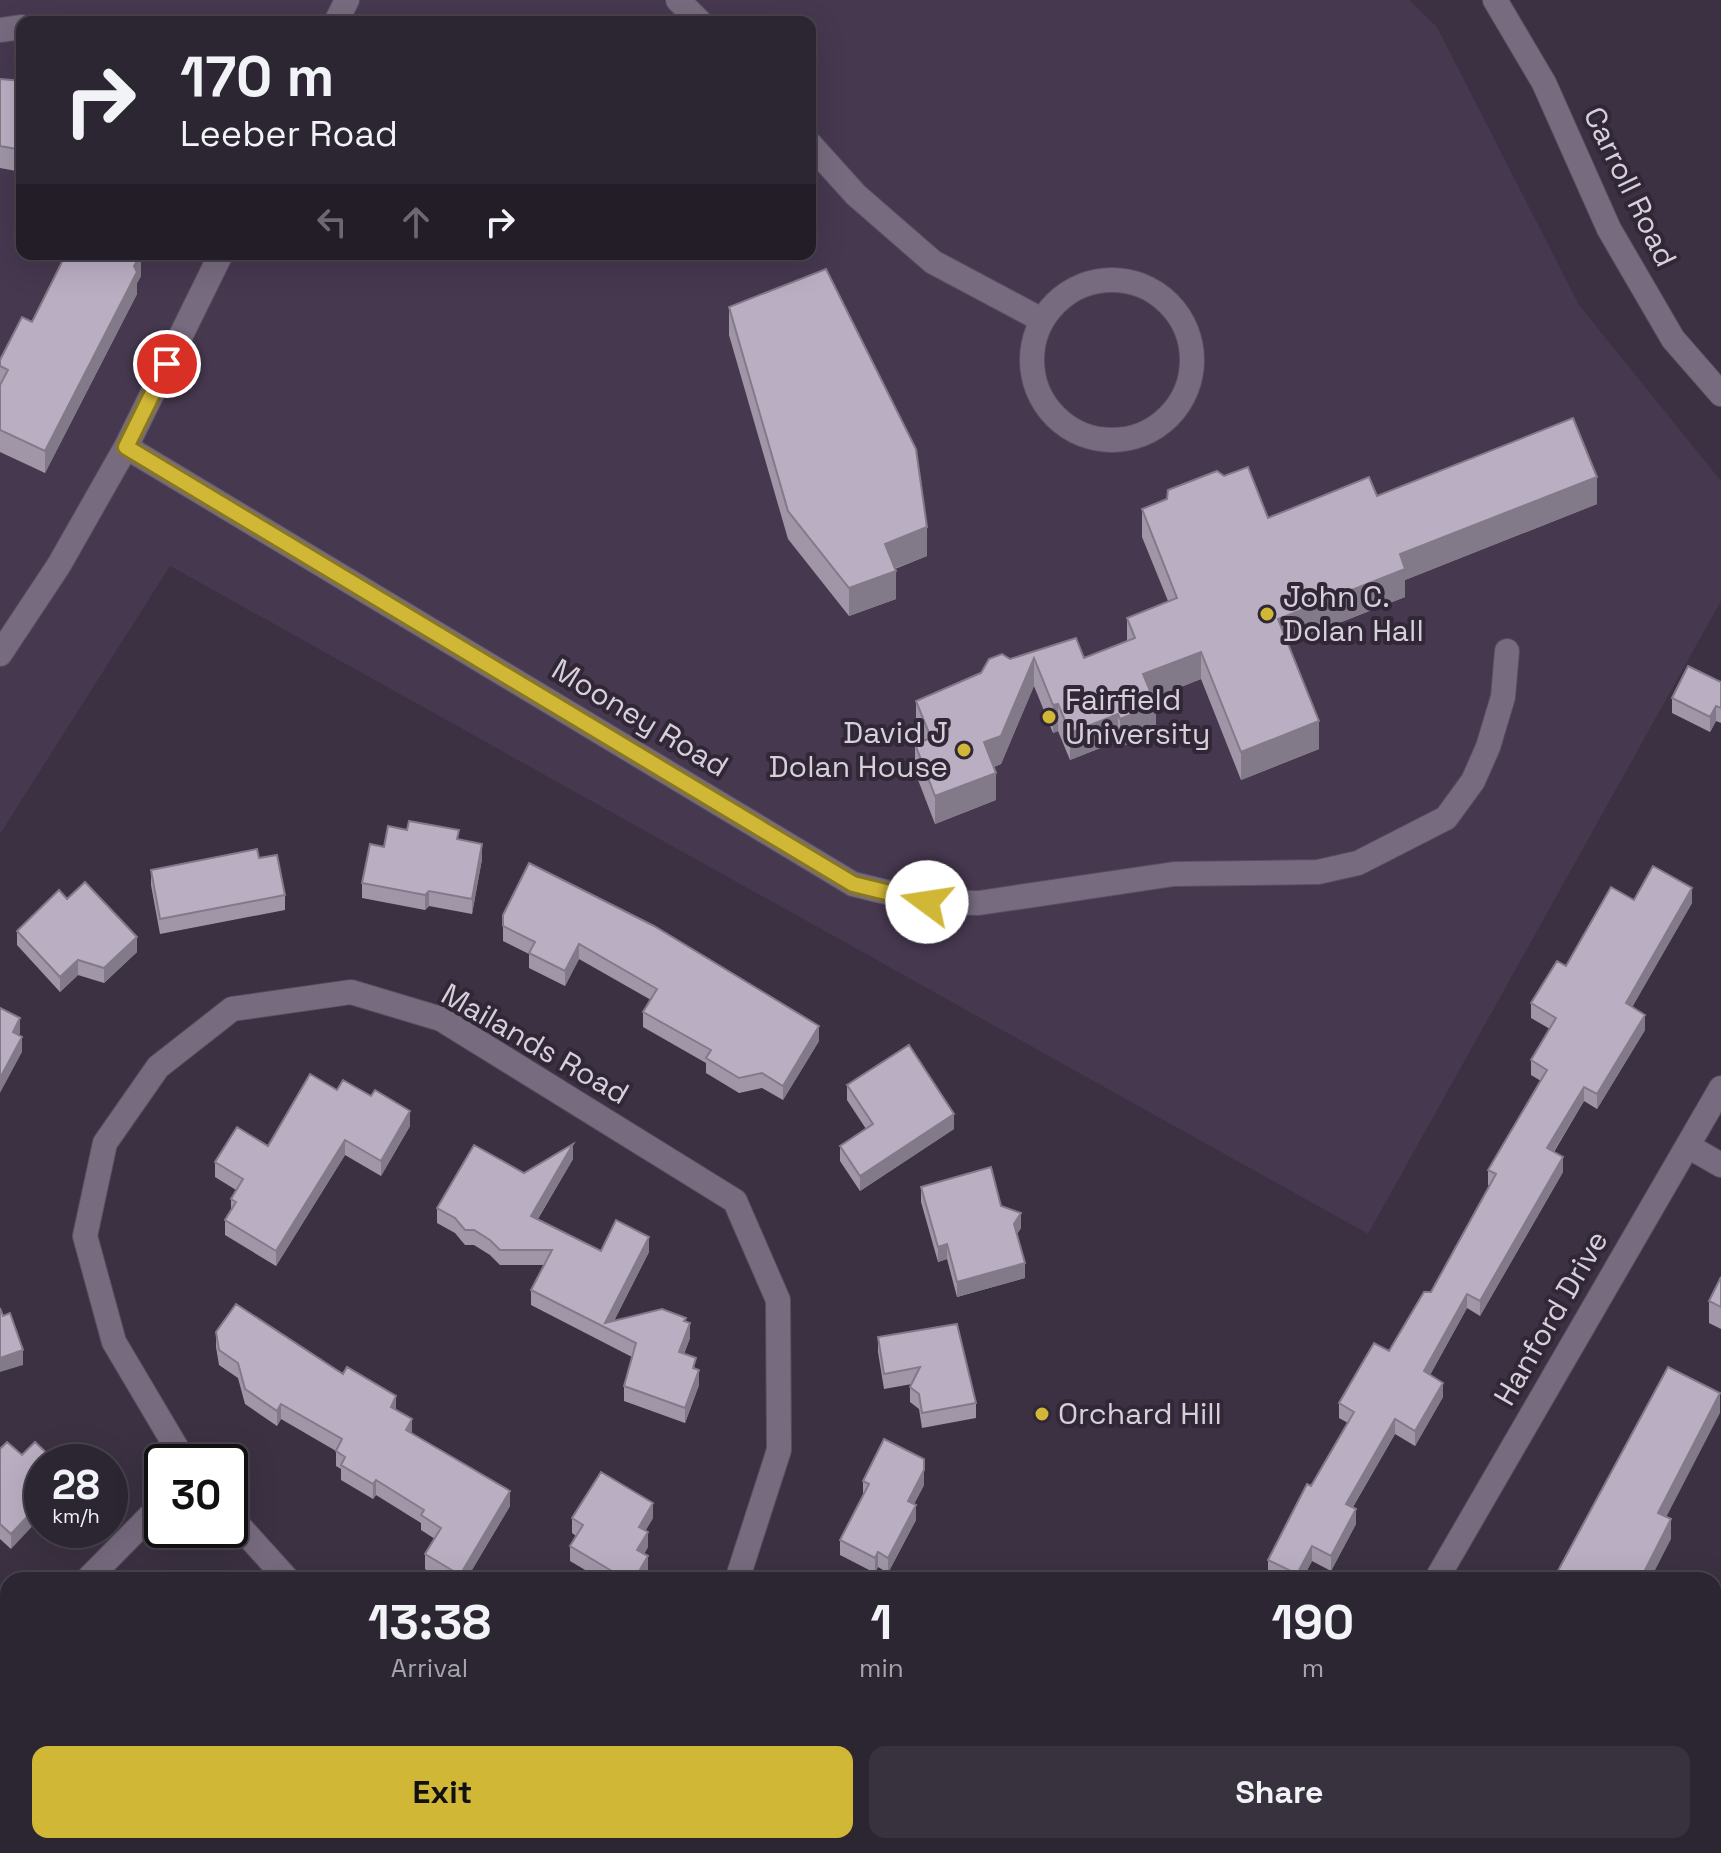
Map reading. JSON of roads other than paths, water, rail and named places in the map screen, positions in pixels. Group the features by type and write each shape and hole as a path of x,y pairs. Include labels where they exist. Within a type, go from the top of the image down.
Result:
{"street":[{"path":"678,0 694,16"},
{"name":"Carroll Road","path":"1495,0 1544,83 1609,229 1673,339 1721,394"},
{"path":"816,151 856,195 933,262 1042,320"},
{"path":"0,654 59,565 126,447 218,260"},
{"path":"1115,280 1138,283 1159,294 1176,311 1188,334 1193,361 1188,387 1175,410 1155,428 1130,438 1103,440 1078,433 1056,418 1040,397 1032,371 1032,344 1042,320 1071,290 1091,282 1115,280"},
{"name":"Mooney Road","path":"126,447 853,884 927,902 992,902 1174,874 1304,873 1358,863 1446,818 1473,781 1488,747 1503,697 1507,651"},
{"name":"Mailands Road","path":"174,1444 114,1342 85,1236 105,1143 158,1067 232,1009 351,992 441,1019 735,1201 778,1300 779,1330 779,1450 740,1572"},
{"name":"Hanford Drive","path":"1441,1572 1721,1088"},
{"path":"1688,1146 1721,1165"},
{"path":"95,1572 144,1522"},
{"path":"248,1536 281,1572"}],"place":[{"name":"John C. Dolan Hall","path":"1267,614"},
{"name":"Fairfield University","path":"1049,717"},
{"name":"David J Dolan House","path":"964,750"},
{"name":"Orchard Hill","path":"1042,1414"}]}
